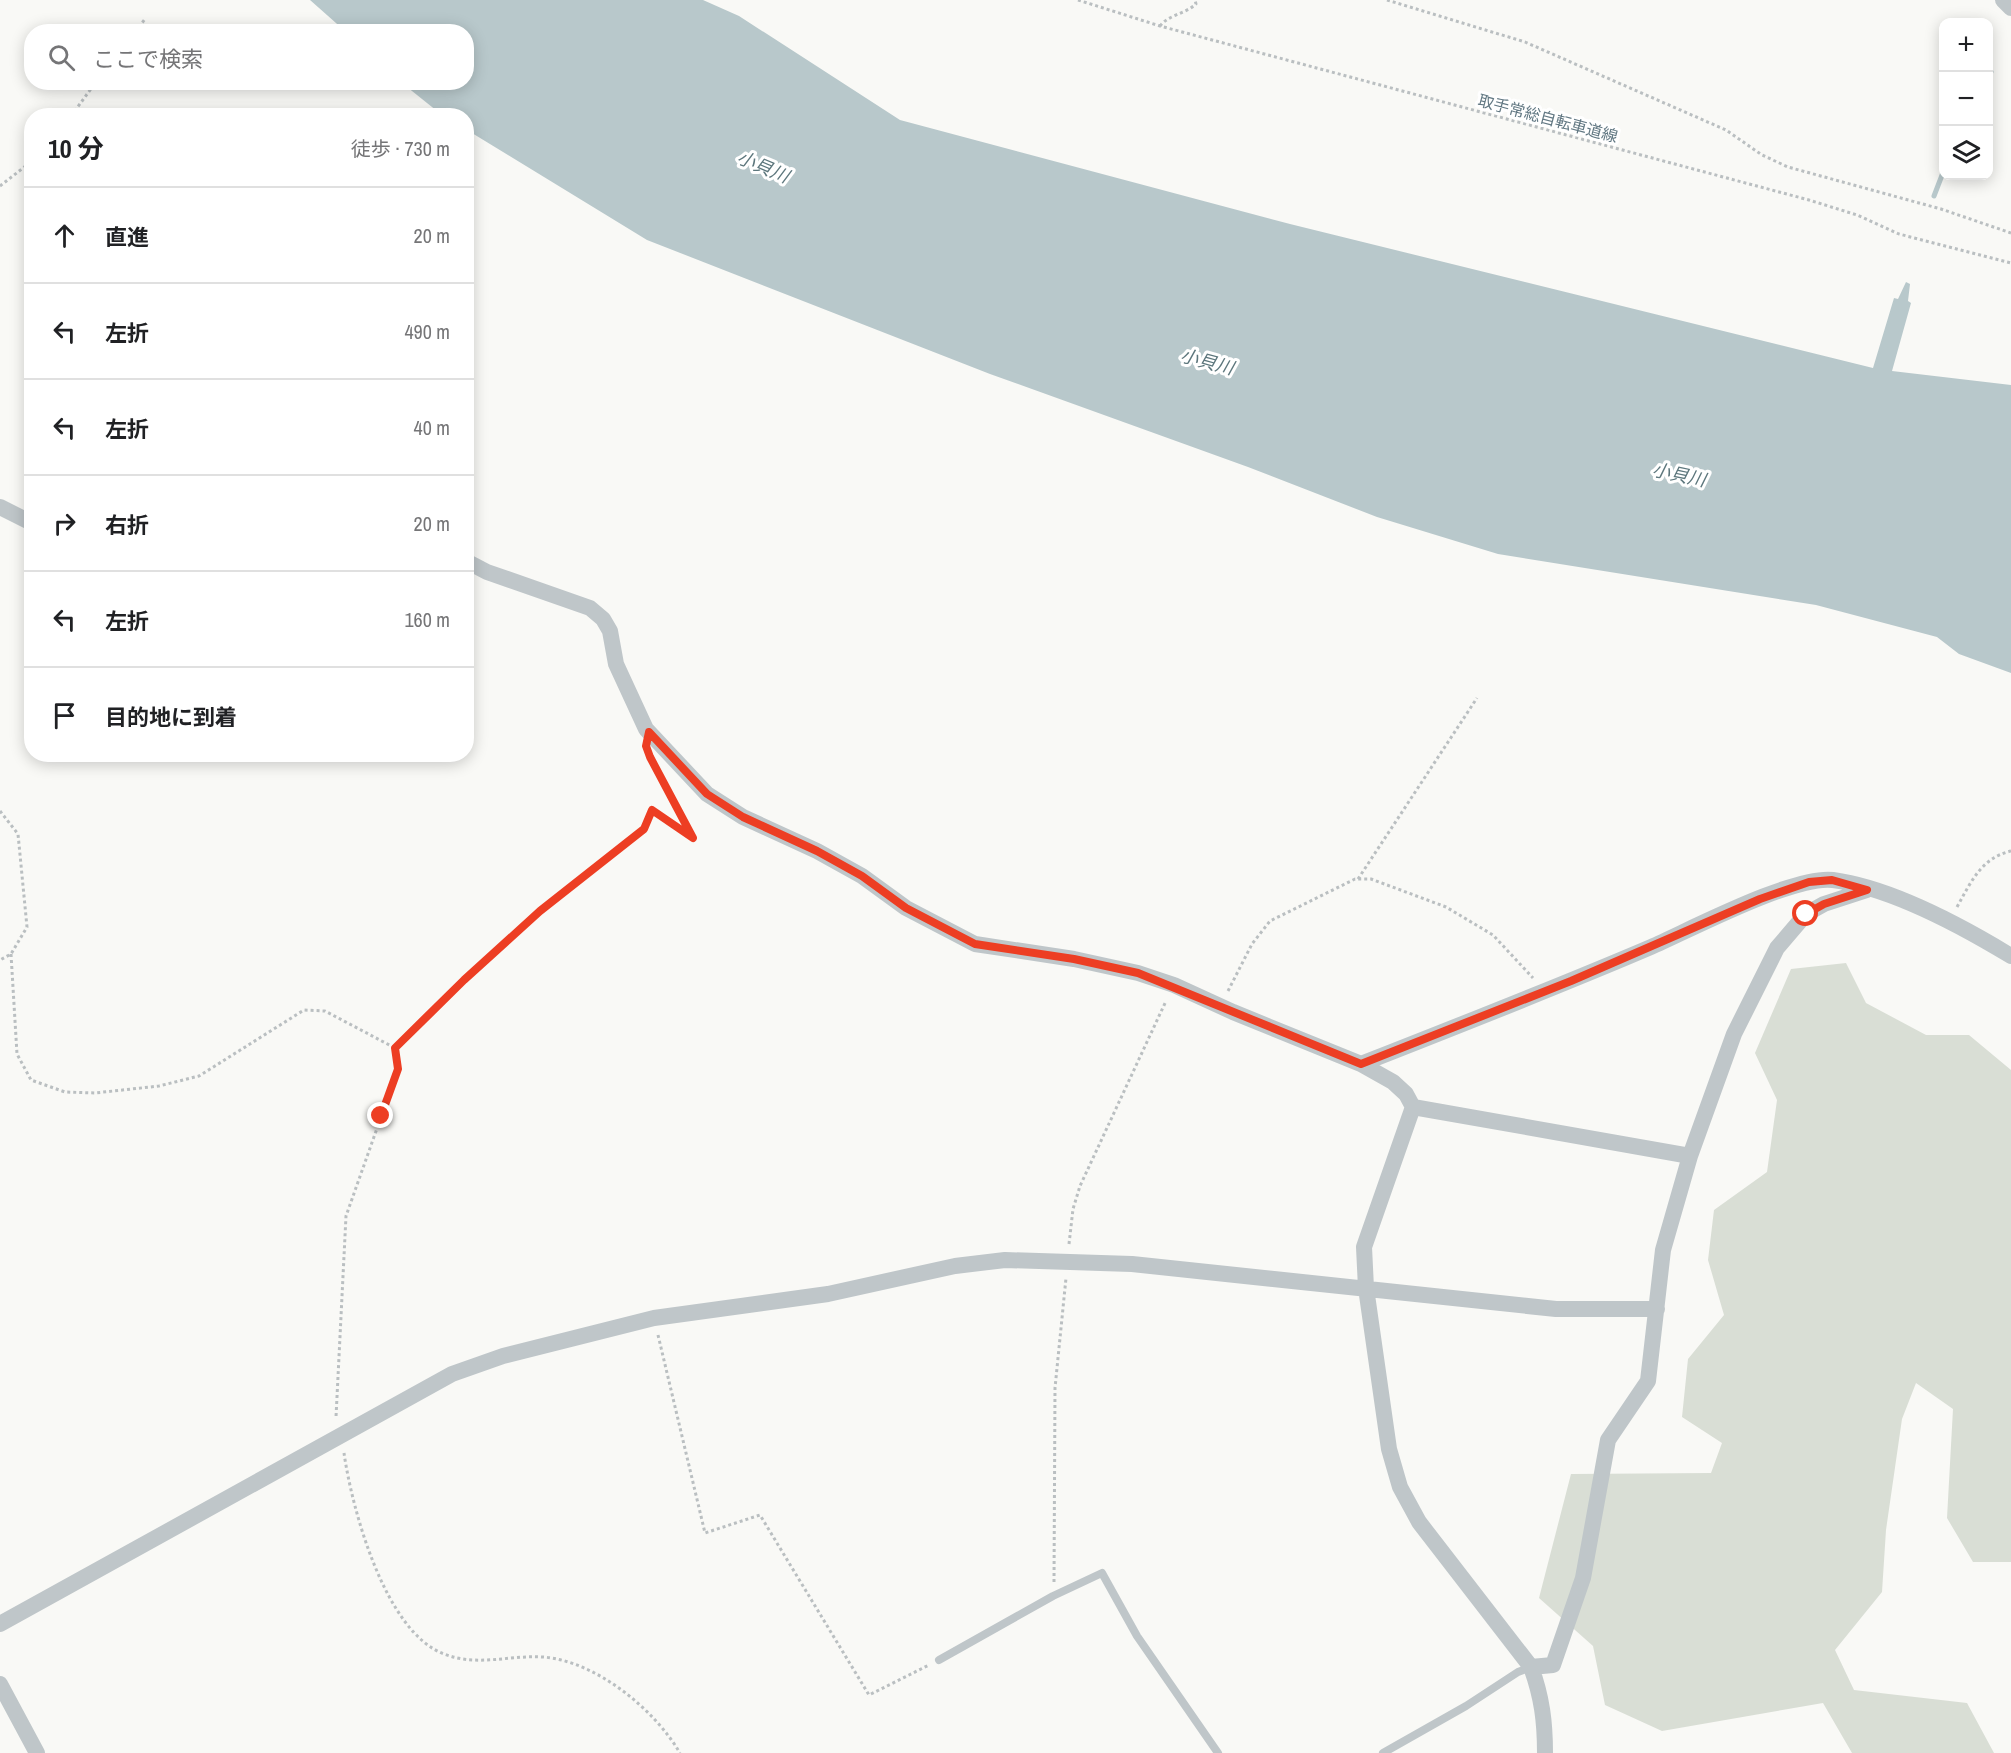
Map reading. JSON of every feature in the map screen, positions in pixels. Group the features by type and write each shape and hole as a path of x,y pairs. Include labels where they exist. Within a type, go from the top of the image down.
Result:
{"street":[{"path":"2003,0 2011,8"},
{"path":"0,507 24,519"},
{"path":"474,565 487,572 590,608 603,619 610,631 616,664 624,684 649,732 707,794 743,817 817,851 862,876 906,908 941,928 975,944 1074,959 1138,973 1174,985 1361,1064 1393,1082 1413,1107 1689,1156"},
{"path":"1361,1064 1545,991 1728,912 1809,882 1832,880 1950,919 2011,956"},
{"path":"1531,1667 1553,1665 1583,1578 1608,1440 1648,1382 1663,1250 1689,1156 1734,1034 1777,948 1806,914 1824,904 1867,890"},
{"path":"1413,1107 1364,1247 1366,1288 1389,1449 1400,1488 1419,1522 1531,1667 1541,1695 1545,1719 1545,1753"},
{"path":"0,1624 453,1374 503,1356 654,1318 828,1294 955,1266 1005,1260 1132,1264 1556,1309 1657,1309"},
{"path":"0,1684 38,1753"}],"lane":[{"path":"939,1660 1053,1596 1102,1573 1137,1636 1218,1753"},
{"path":"1383,1753 1466,1707 1518,1672 1531,1667"}],"path":[{"name":"取手常総自転車道線","path":"1077,0 1160,26 1809,200 1857,215 1899,234 2011,263"},
{"path":"1160,26 1163,21 1190,10 1196,4 1195,0"},
{"path":"1387,0 1525,42 1726,130 1762,154 1788,167 1941,209 2011,233"},
{"path":"141,24 145,19"},
{"path":"77,108 90,90"},
{"path":"0,186 24,167"},
{"path":"1358,879 1477,698"},
{"path":"395,1048 464,980 540,911 644,829 652,810 693,838 650,757 646,746 649,732"},
{"path":"0,811 18,834 27,927 11,954 0,960"},
{"path":"1950,919 1980,867 1997,854 2011,851"},
{"path":"1221,1006 1252,944 1270,921 1358,879 1371,879 1446,907 1493,935 1545,991"},
{"path":"11,954 17,1054 31,1080 65,1092 95,1093 148,1087 199,1076 304,1010 325,1011 395,1048"},
{"path":"1053,1596 1055,1388 1073,1209 1080,1186 1174,985"},
{"path":"395,1048 398,1069 346,1216 336,1420 342,1437 349,1489 382,1584 403,1622 423,1642 441,1653 463,1660 486,1662 544,1657 577,1666 609,1682 641,1705 667,1731 680,1753"},
{"path":"654,1318 705,1533 760,1515 868,1695 939,1660"}],"shaded area":[{"path":"1846,963 1866,1003 1926,1035 1969,1035 2011,1070 2011,1562 1973,1562 1947,1518 1953,1409 1916,1383 1902,1419 1886,1530 1882,1592 1835,1650 1854,1690 1967,1703 1994,1753 1852,1753 1823,1703 1662,1731 1605,1705 1593,1646 1539,1598 1571,1474 1711,1473 1722,1443 1682,1417 1688,1359 1724,1315 1708,1260 1714,1210 1767,1172 1777,1100 1755,1053 1791,969"}],"water":[{"name":"小貝川","path":"310,0 703,0 739,16 900,120 1290,224 1873,368 1894,298 1898,299 1906,282 1910,284 1908,301 1911,303 1892,371 2011,385 2011,673 1959,654 1937,637 1816,605 1498,554 1377,517 1248,467 990,374 647,240 474,134 474,108 433,108 411,90 474,90 474,24 337,24"}],"waterway":[{"path":"1934,196 1940,180"}],"route":[{"path":"381,1116 398,1069 395,1048 464,980 540,911 644,829 652,810 693,838 689,826 650,757 646,746 649,732 707,794 771,832 817,851 862,876 906,908 975,944 1074,959 1138,973 1199,995 1298,1040 1361,1064 1571,981 1760,899 1809,882 1832,880 1867,890 1824,904 1806,914"}]}
